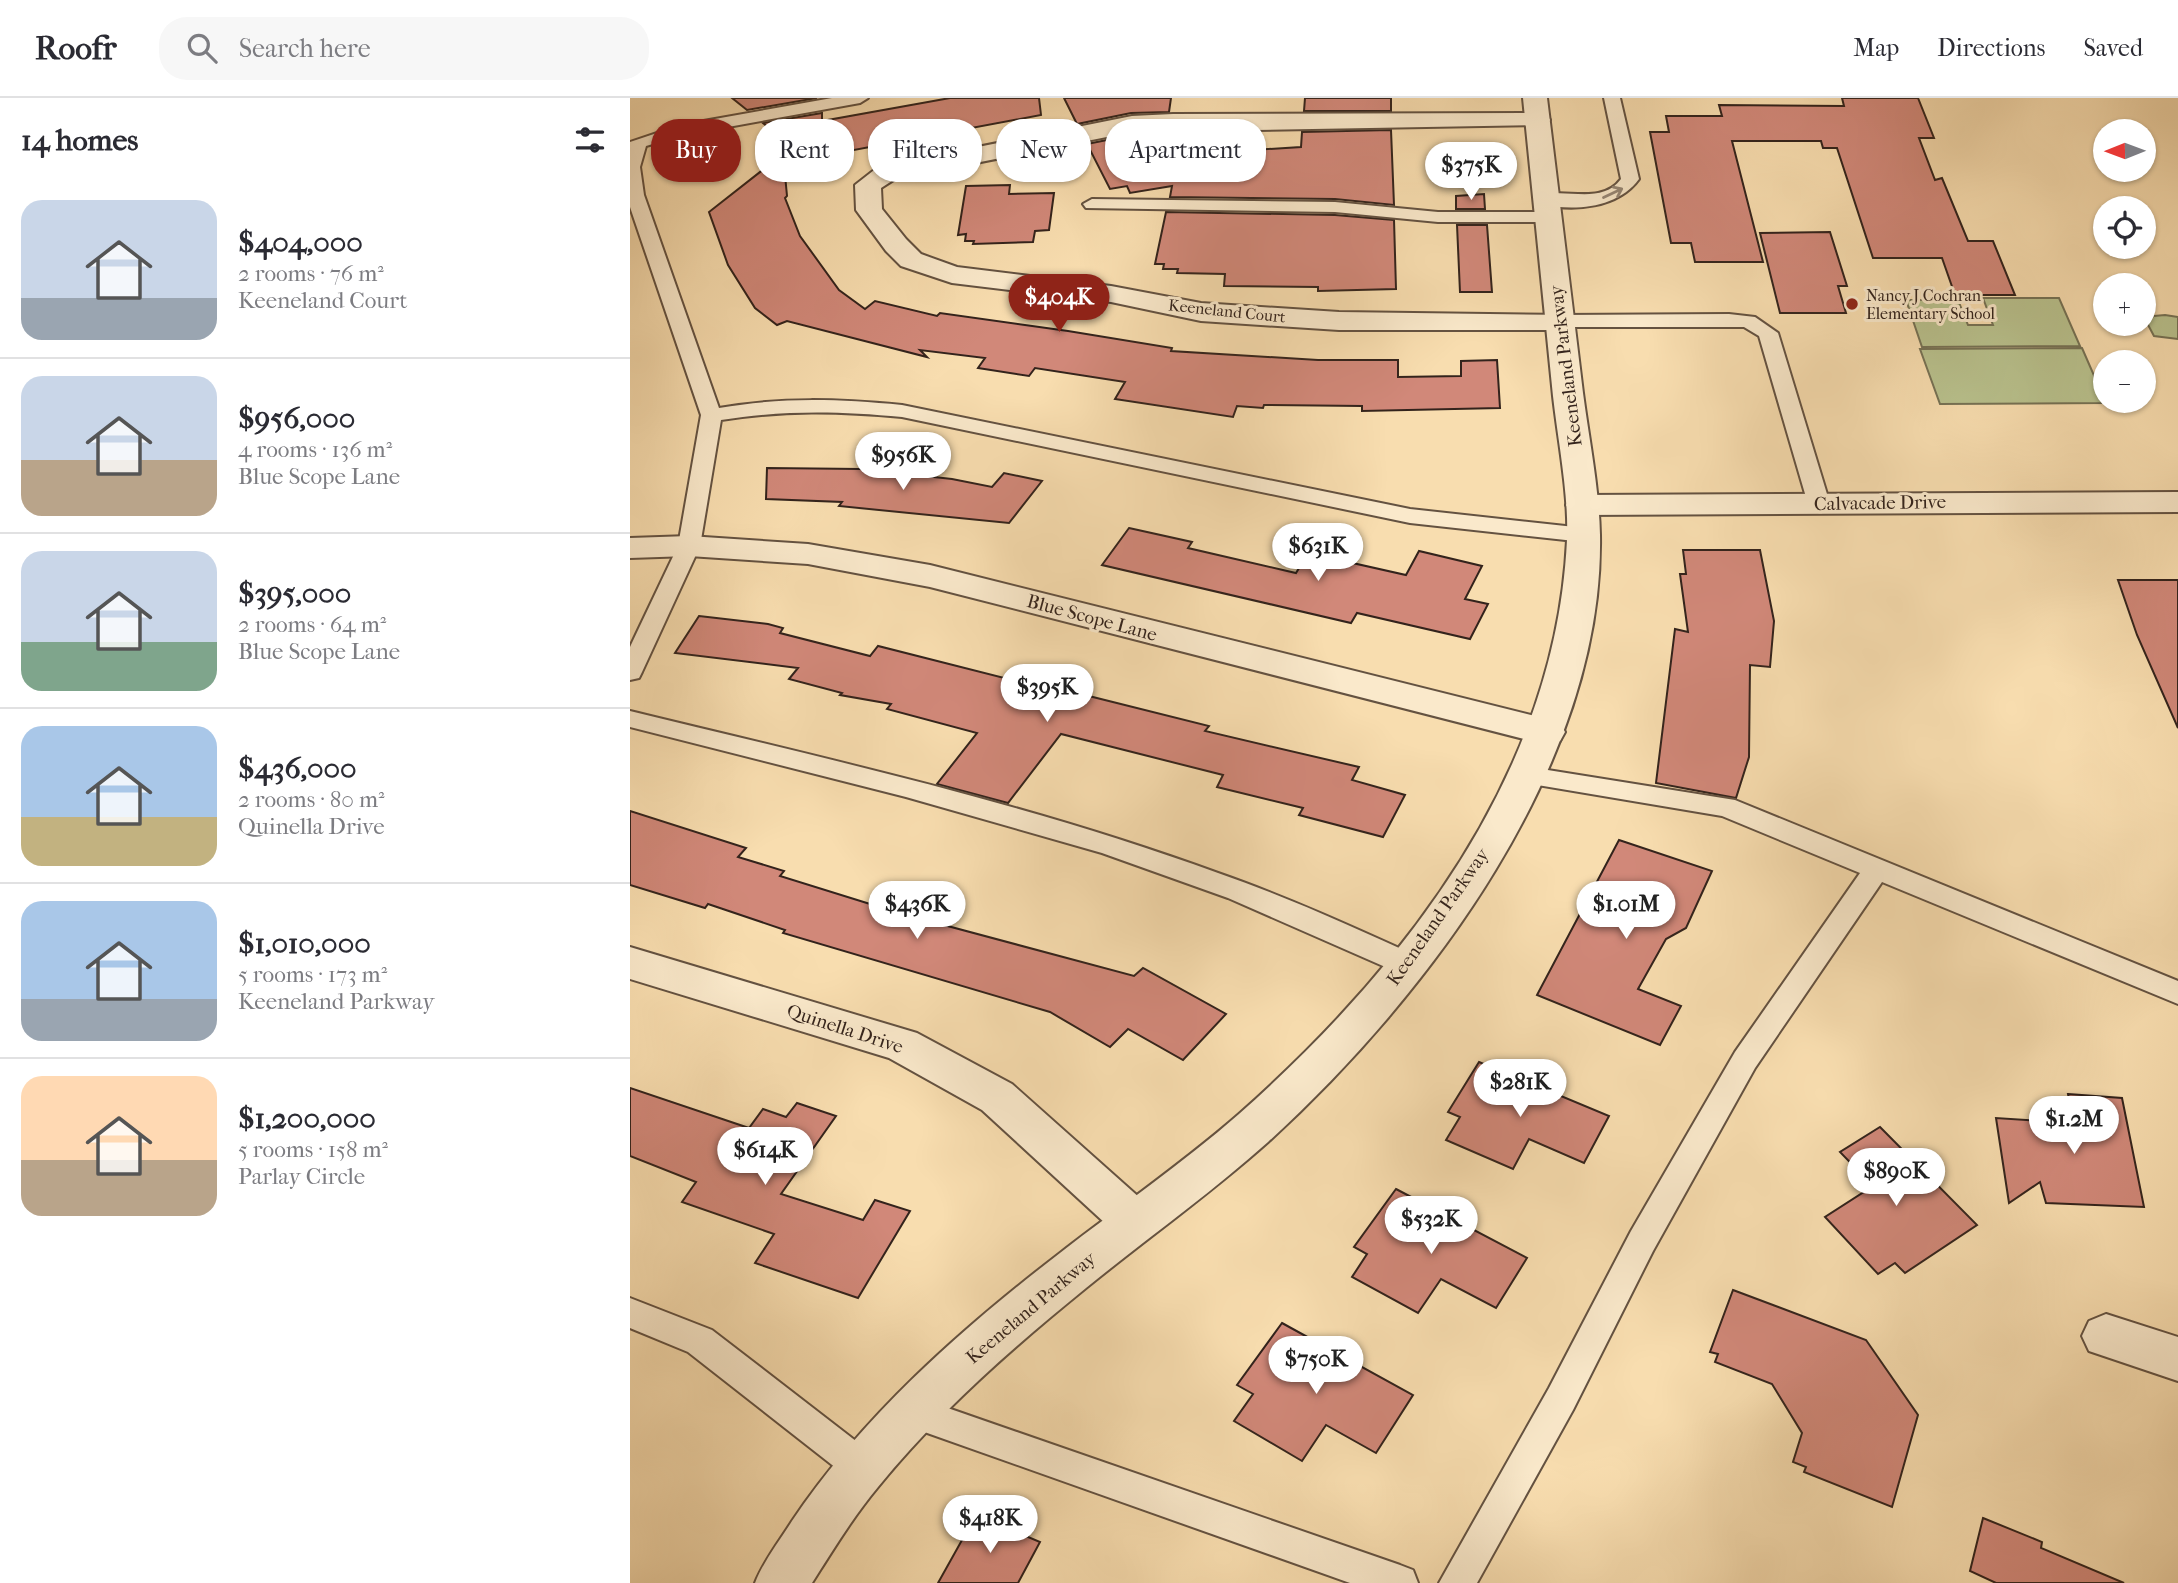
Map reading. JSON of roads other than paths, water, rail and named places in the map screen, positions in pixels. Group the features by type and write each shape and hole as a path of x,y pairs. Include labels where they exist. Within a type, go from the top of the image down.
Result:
{"street":[{"name":"Keeneland Parkway","path":"780,1583 862,1467 976,1353 1134,1221 1236,1143 1344,1038 1409,965 1472,877 1530,776 1569,664 1583,578 1583,520 1536,109"},
{"name":"Keeneland Court","path":"1536,109 1132,124 887,173 867,185 869,210 911,260 952,275 1111,294 1201,312 1339,321 1560,321"},
{"name":"Calvacade Drive","path":"1583,520 1819,504 2178,502"},
{"name":"Blue Scope Lane","path":"630,548 689,546 808,554 930,576 1547,732"},
{"name":"Quinella Drive","path":"630,963 902,1045 997,1097 1134,1221"},
{"path":"2106,1336 2178,1359"}],"lane":[{"path":"630,672 689,546 711,415 635,195 631,167 638,143 681,130 860,98"},
{"path":"1091,204 1335,207 1438,217 1548,208 1602,198 1627,185 1630,179 1612,98"},
{"path":"1560,321 1728,320 1748,321 1760,326 1768,333 1819,504"},
{"path":"711,415 774,405 848,406 902,411 1410,516 1583,520"},
{"path":"630,719 979,807 1179,869 1288,910 1409,965"},
{"path":"1530,776 1726,807 2178,993"},
{"path":"1457,1583 1561,1399 1642,1241 1745,1060 1877,869"},
{"path":"630,1313 701,1341 862,1467"},
{"path":"916,1413 1401,1583"}],"place":[{"name":"Nancy J Cochran Elementary School","path":"1852,304"}]}
